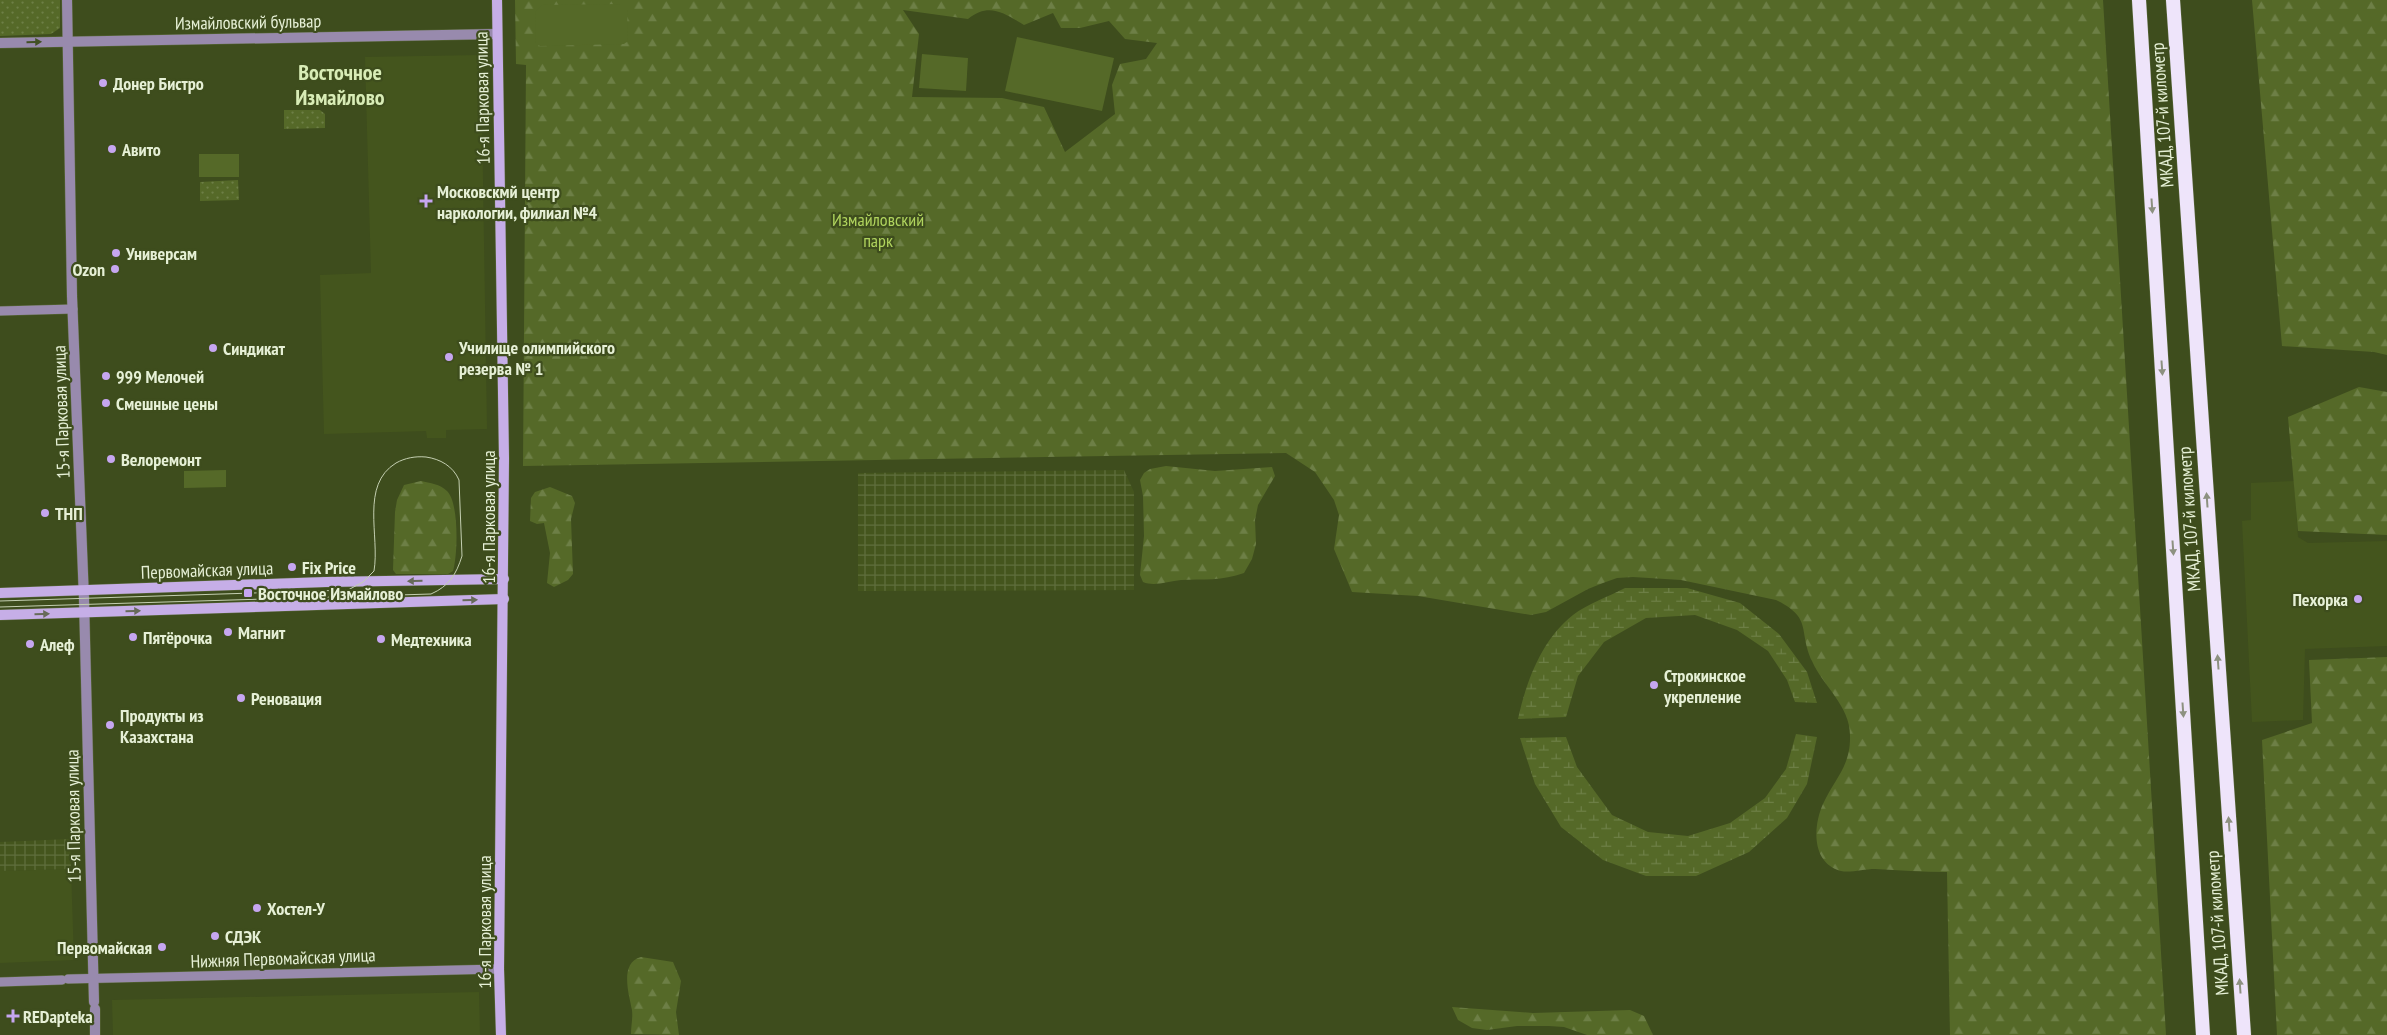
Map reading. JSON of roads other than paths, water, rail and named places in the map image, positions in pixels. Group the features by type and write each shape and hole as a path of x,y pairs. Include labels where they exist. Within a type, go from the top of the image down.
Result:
{"highway":[{"name":"МКАД, 107-й километр","path":"2139,0 2203,1035"},
{"name":"МКАД, 107-й километр","path":"2172,0 2244,1035"}],"main road":[{"name":"16-я Парковая улица","path":"497,0 504,368 500,1035"},
{"name":"Первомайская улица","path":"0,593 326,582 504,579"},
{"path":"0,615 504,599"}],"street":[{"name":"15-я Парковая улица","path":"67,0 73,309 84,590 96,1035"},
{"name":"Измайловский бульвар","path":"0,43 497,34"},
{"path":"0,311 73,309"},
{"name":"Нижняя Первомайская улица","path":"0,982 499,969"}],"tram line":[{"path":"0,601 348,590 363,582 374,571 375,498 378,484 385,473 396,463 403,460 414,457 426,457 446,464 459,480 462,556 451,579 443,587 431,594 0,607"}],"place":[{"name":"Донер Бистро","path":"103,83"},
{"name":"Авито","path":"112,149"},
{"name":"Московскмй центр наркологии, филиал №4","path":"426,201"},
{"name":"Универсам","path":"116,253"},
{"name":"Ozon","path":"115,269"},
{"name":"Синдикат","path":"213,348"},
{"name":"Училище олимпийского резерва № 1","path":"449,357"},
{"name":"999 Мелочей","path":"106,376"},
{"name":"Смешные цены","path":"106,403"},
{"name":"Велоремонт","path":"111,459"},
{"name":"ТНП","path":"45,513"},
{"name":"Fix Price","path":"292,567"},
{"name":"Восточное Измайлово","path":"248,593"},
{"name":"Пехорка","path":"2358,599"},
{"name":"Магнит","path":"228,632"},
{"name":"Пятёрочка","path":"133,637"},
{"name":"Медтехника","path":"381,639"},
{"name":"Алеф","path":"30,644"},
{"name":"Строкинское укрепление","path":"1654,685"},
{"name":"Реновация","path":"241,698"},
{"name":"Продукты из Казахстана","path":"110,725"},
{"name":"Хостел-У","path":"257,908"},
{"name":"СДЭК","path":"215,936"},
{"name":"Первомайская","path":"162,947"},
{"name":"REDapteka","path":"13,1016"}],"district":[{"name":"Восточное Измайлово","path":"340,84"}],"park label":[{"name":"Измайловский парк","path":"878,229"}]}
